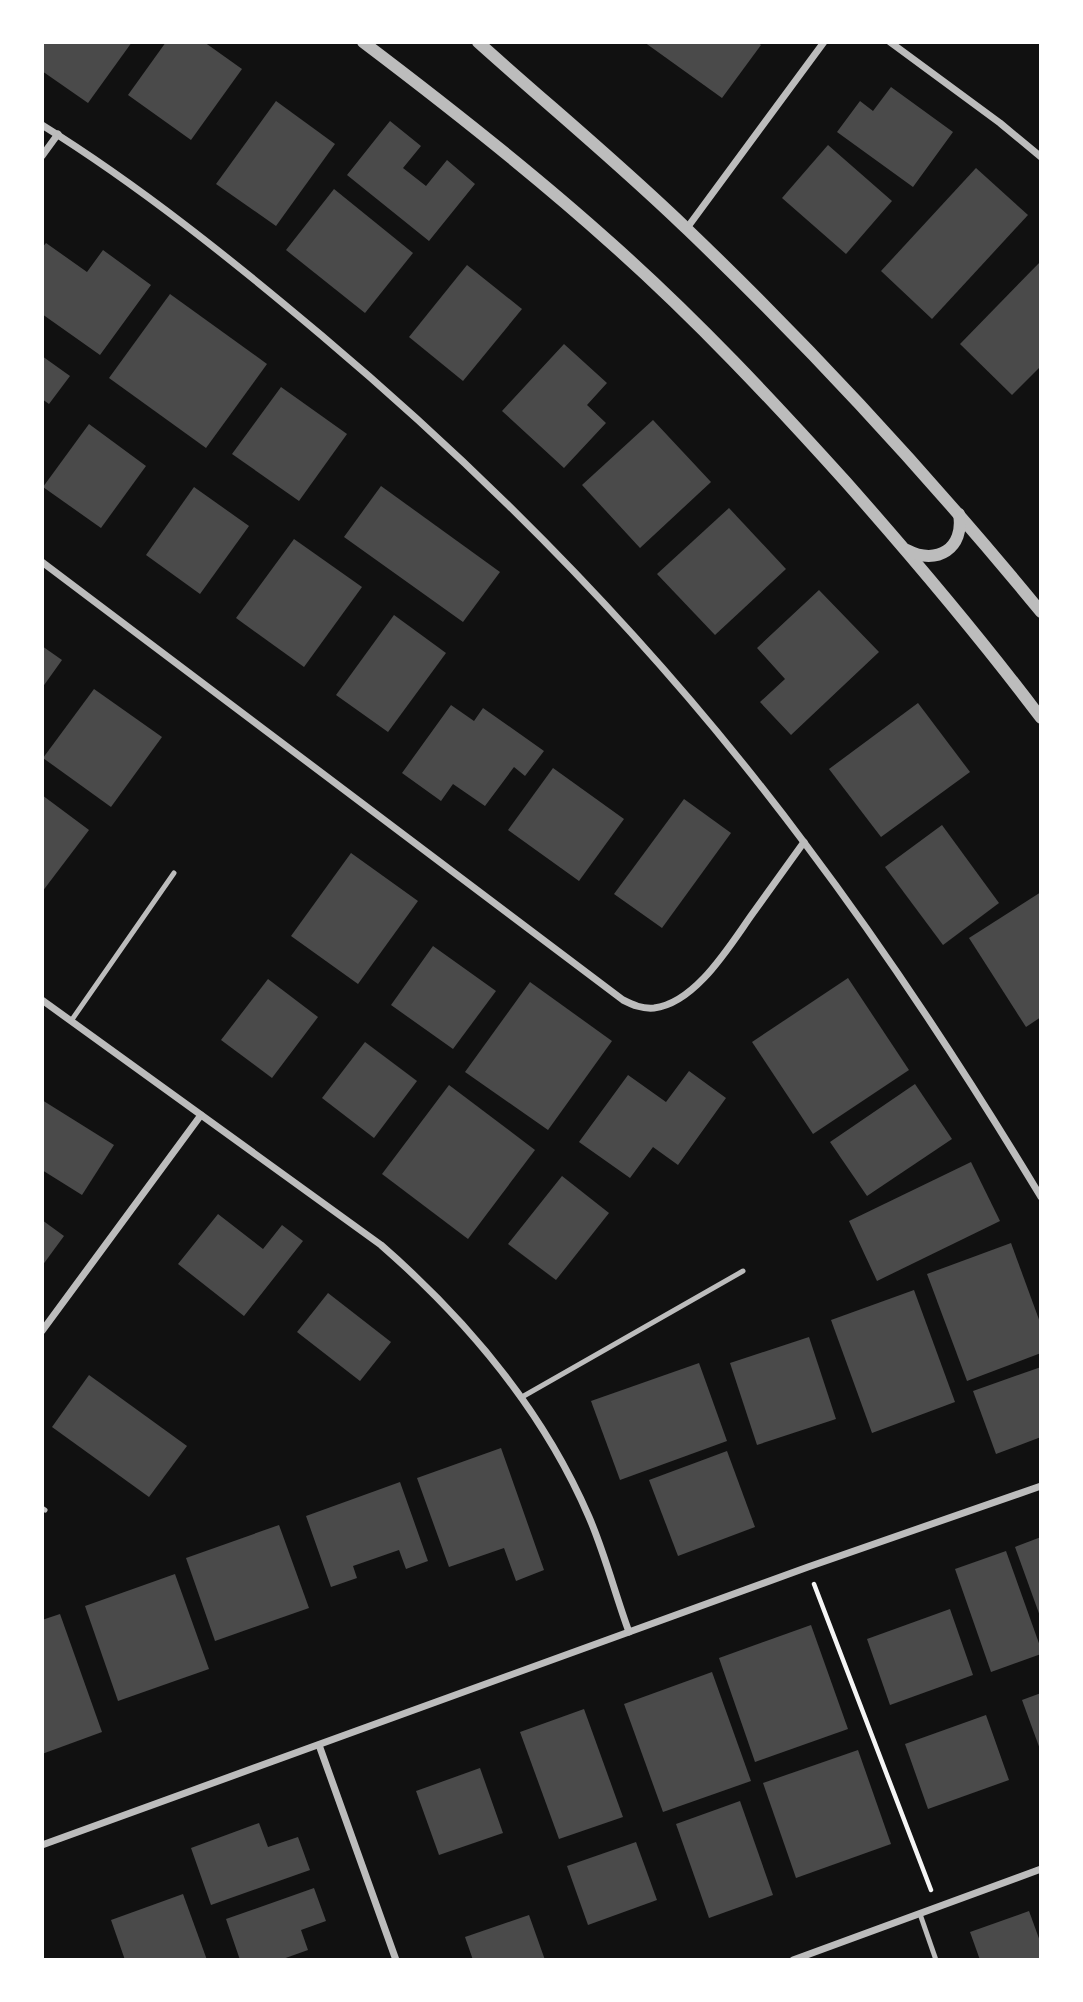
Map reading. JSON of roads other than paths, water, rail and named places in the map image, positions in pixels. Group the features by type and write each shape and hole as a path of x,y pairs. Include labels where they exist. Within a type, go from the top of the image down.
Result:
{"street":[{"path":"363,42 548,187 703,330 788,419 904,548 1041,718"},
{"path":"478,42 616,162 782,323 959,514 1041,612"},
{"path":"687,229 824,42"},
{"path":"890,42 1000,123 1041,157"},
{"path":"42,125 156,204 283,303 415,418 560,558 642,646 746,768 804,842 939,1032 1041,1197"},
{"path":"42,156 58,134"},
{"path":"904,548 925,556 946,552 959,535 959,514"},
{"path":"42,562 622,1000 638,1007 654,1008 667,1004 683,996 699,982 717,963 804,842"},
{"path":"42,1000 381,1245 461,1320 522,1397 571,1479 590,1518 629,1632"},
{"path":"42,1331 201,1115"},
{"path":"42,1845 808,1567 1041,1486"},
{"path":"318,1745 396,1960"},
{"path":"793,1960 1041,1870"}],"lane":[{"path":"71,1021 174,873"},
{"path":"522,1397 743,1271"},
{"path":"920,1914 936,1960"}]}
